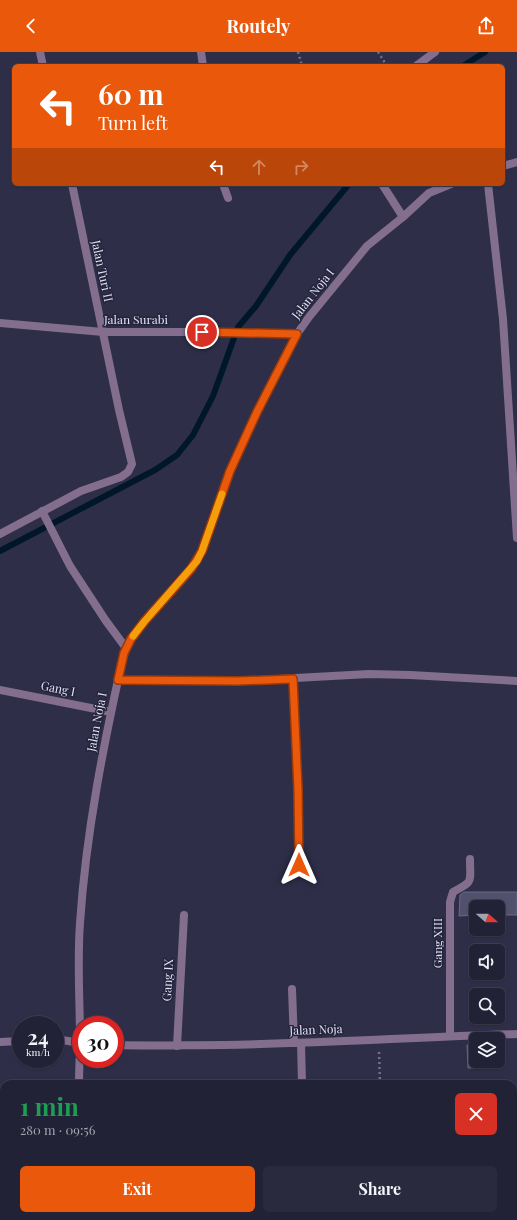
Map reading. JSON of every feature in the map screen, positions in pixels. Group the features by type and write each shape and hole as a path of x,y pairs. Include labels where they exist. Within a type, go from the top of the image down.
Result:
{"street":[{"path":"40,52 43,64"},
{"path":"201,52 203,64"},
{"path":"419,64 435,52"},
{"path":"505,165 517,162"},
{"name":"Jalan Turi II","path":"44,514 81,491 121,477 132,467 72,186"},
{"path":"225,186 228,198"},
{"path":"383,186 403,217"},
{"name":"Jalan Noja I","path":"79,1016 79,948 82,896 88,845 101,763 126,648 144,622 197,561 208,536 230,471 257,412 297,334 367,246 430,193 446,186"},
{"path":"488,186 503,319 517,538"},
{"name":"Jalan Surabi","path":"0,323 103,332 297,334"},
{"path":"0,534 44,514 60,546 89,595 126,648"},
{"path":"118,680 238,681 369,674 517,681"},
{"path":"293,679 298,789 299,865"},
{"name":"Gang I","path":"0,690 111,712"},
{"name":"Gang XIII","path":"450,1036 450,902 453,892 469,884 470,859"},
{"name":"Gang IX","path":"177,1046 184,915"},
{"path":"292,989 302,1080"},
{"name":"Jalan Noja","path":"124,1045 177,1046 297,1043 517,1034"},
{"path":"0,1042 12,1041"},
{"name":"Jalan Noja I","path":"79,1068 79,1080"}],"path":[{"path":"298,52 301,64"},
{"path":"378,52 386,64"},
{"path":"378,1040 380,1080"}],"building":[{"path":"464,892 517,892 517,915 505,915 505,900 469,900 469,915 459,916 460,895"},
{"path":"467,1045 469,1045 469,1068 468,1068"}],"waterway":[{"path":"466,64 485,52"},
{"path":"0,551 155,470 177,455 193,435 213,396 238,327 256,306 290,255 347,186"}],"slow traffic":[{"path":"133,636 197,561 222,494"}],"route":[{"path":"202,332 297,334 257,412 230,471 202,551 197,561 131,639 124,653 118,680 238,681 293,679 298,789 299,865"}]}
